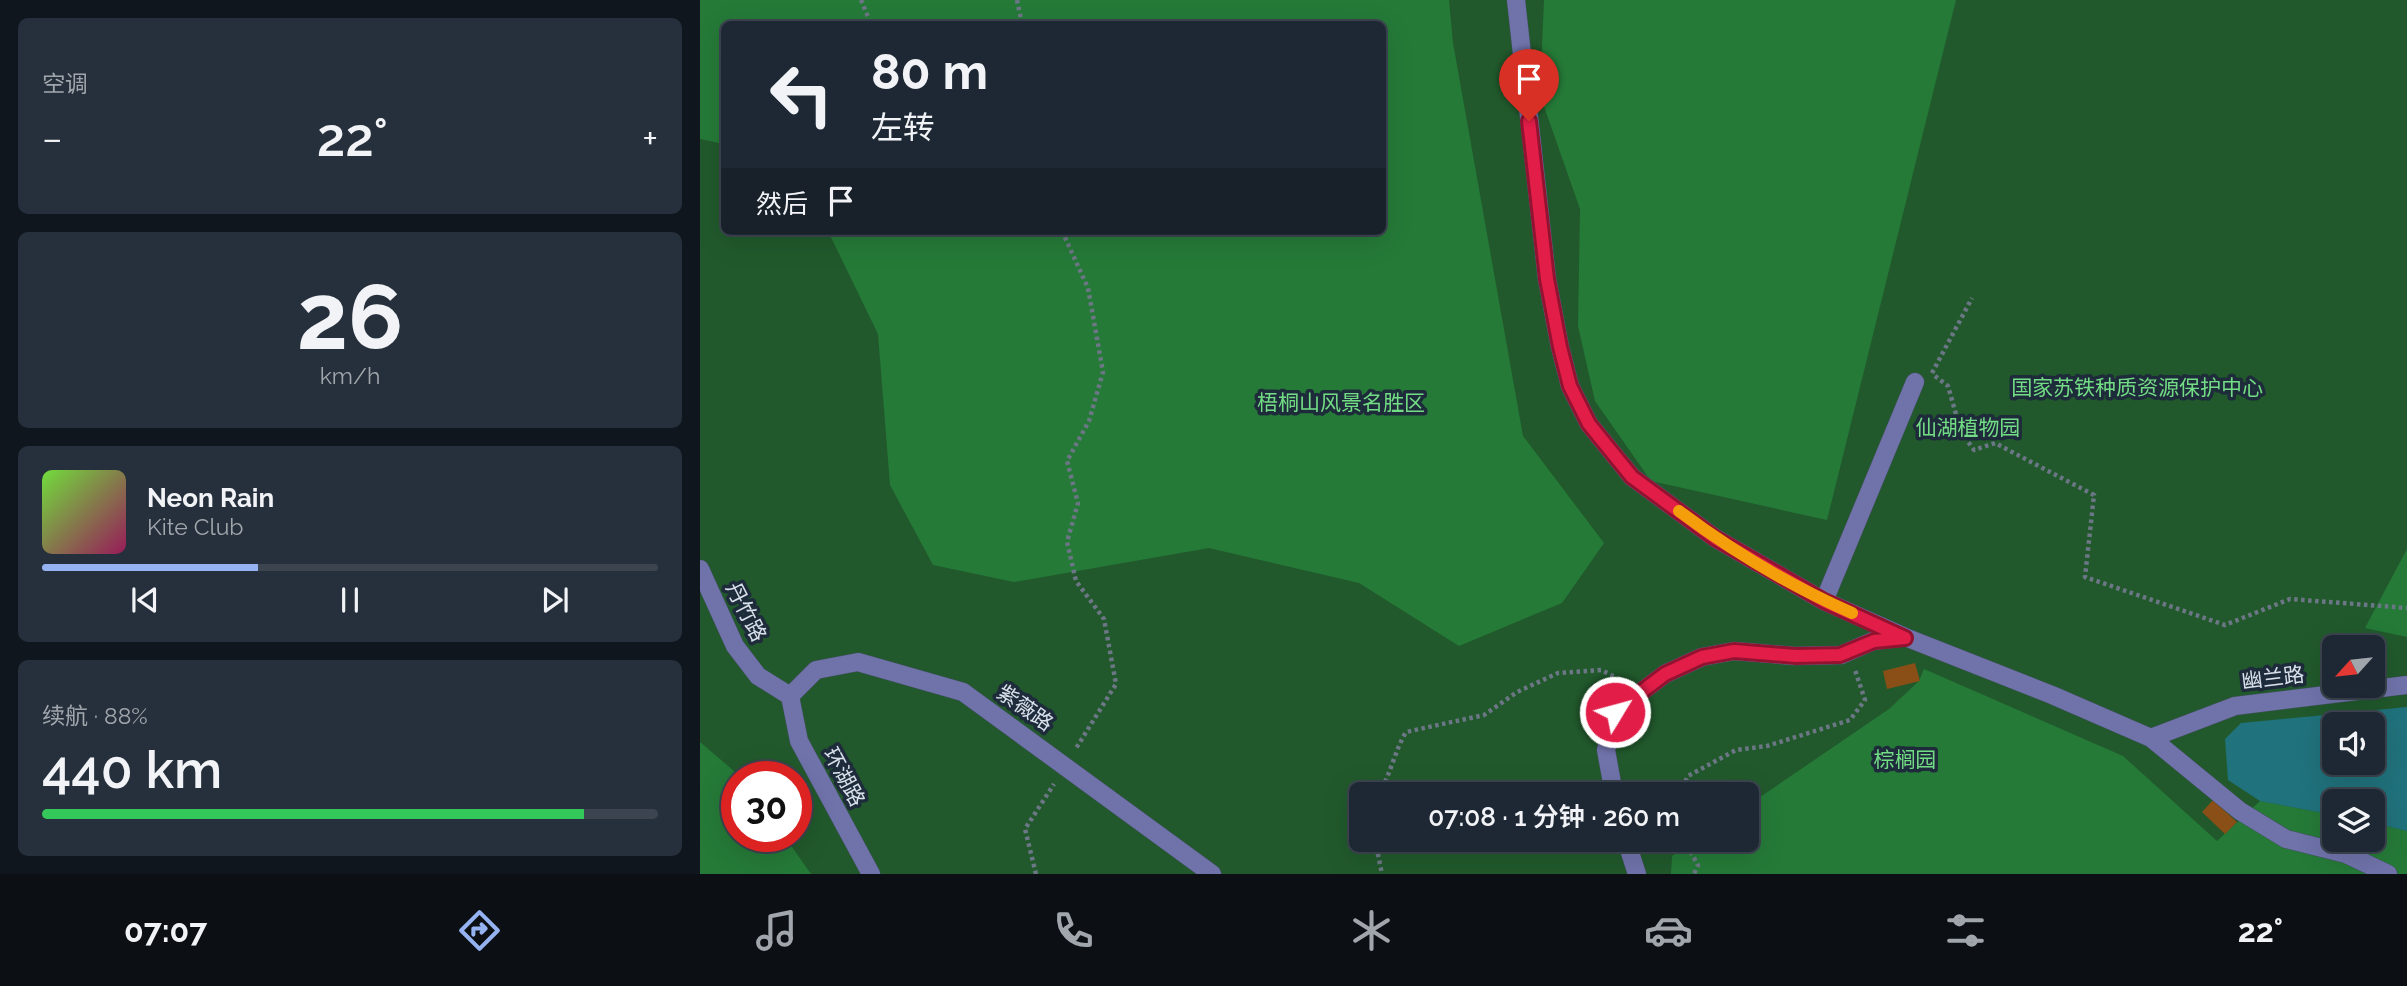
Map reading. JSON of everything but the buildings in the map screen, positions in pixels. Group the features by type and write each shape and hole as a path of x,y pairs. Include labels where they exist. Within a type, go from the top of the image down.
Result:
{"street":[{"path":"1516,0 1547,279 1570,386 1589,424 1632,477 1715,538 1824,601 1905,638 2052,695 2151,738 2240,811 2286,839 2346,854 2388,874"},
{"path":"1824,601 1924,378"},
{"name":"丹竹路","path":"700,569 734,646 758,676 790,696"},
{"path":"1612,782 1606,750 1615,712 1665,674 1702,657 1734,651 1796,656 1840,655 1874,641 1905,638"},
{"name":"紫薇路","path":"790,696 816,670 858,662 963,692 1212,874"},
{"name":"幽兰路","path":"2151,738 2235,706 2407,685"},
{"name":"环湖路","path":"790,696 799,741 871,874"},
{"path":"1630,852 1637,874"}],"path":[{"path":"861,0 870,21"},
{"path":"1017,0 1021,21"},
{"path":"1036,874 1025,829 1116,684 1104,619 1076,581 1068,542 1078,503 1067,461 1088,421 1103,372 1088,288 1064,235"},
{"path":"1972,298 1924,378 1948,386 1961,432 1974,450 1995,443 2094,495 2085,577 2225,625 2291,599 2407,608"},
{"path":"1685,782 1688,776 1736,750 1766,746 1850,720 1865,700 1852,663 1840,655"},
{"path":"1386,782 1397,747 1406,732 1484,715 1517,692 1558,673 1601,670 1643,691"},
{"path":"1377,852 1382,874"},
{"path":"1691,852 1698,864 1694,874"}],"green space":[{"name":"仙湖植物园","path":"700,0 2407,0 2407,874 700,874"},
{"name":"梧桐山风景名胜区","path":"700,0 1449,0 1453,43 1523,436 1604,543 1562,603 1459,646 1359,583 1209,548 1014,582 933,565 890,485 878,334 830,235 1386,235 1386,21 721,21 721,143 700,139"},
{"path":"1544,0 1956,0 1827,520 1651,481 1595,401 1578,326 1580,209 1540,95"},
{"path":"2407,549 2407,637 2365,628"},
{"name":"棕榈园","path":"1924,669 2123,756 2217,841 2260,801 2322,813 2322,852 2385,852 2385,826 2407,831 2407,874 1671,874 1672,856 1678,852 1759,852 1759,798 1889,709 1919,681"},
{"path":"700,742 722,761 721,852 796,852 811,874 700,874"}],"shaded area":[{"path":"2407,707 2407,831 2385,826 2385,789 2322,789 2322,813 2260,801 2228,780 2225,739 2241,723 2322,715 2322,775 2385,775 2385,712 2355,712"}],"slow traffic":[{"path":"1679,511 1715,538 1824,601 1852,613"}],"route":[{"path":"1529,121 1547,279 1560,347 1570,386 1589,424 1632,477 1715,538 1824,601 1905,638 1874,641 1840,655 1796,656 1734,651 1702,657 1665,674 1615,712"}],"park label":[{"name":"国家苏铁种质资源保护中心","path":"2137,388"}]}
